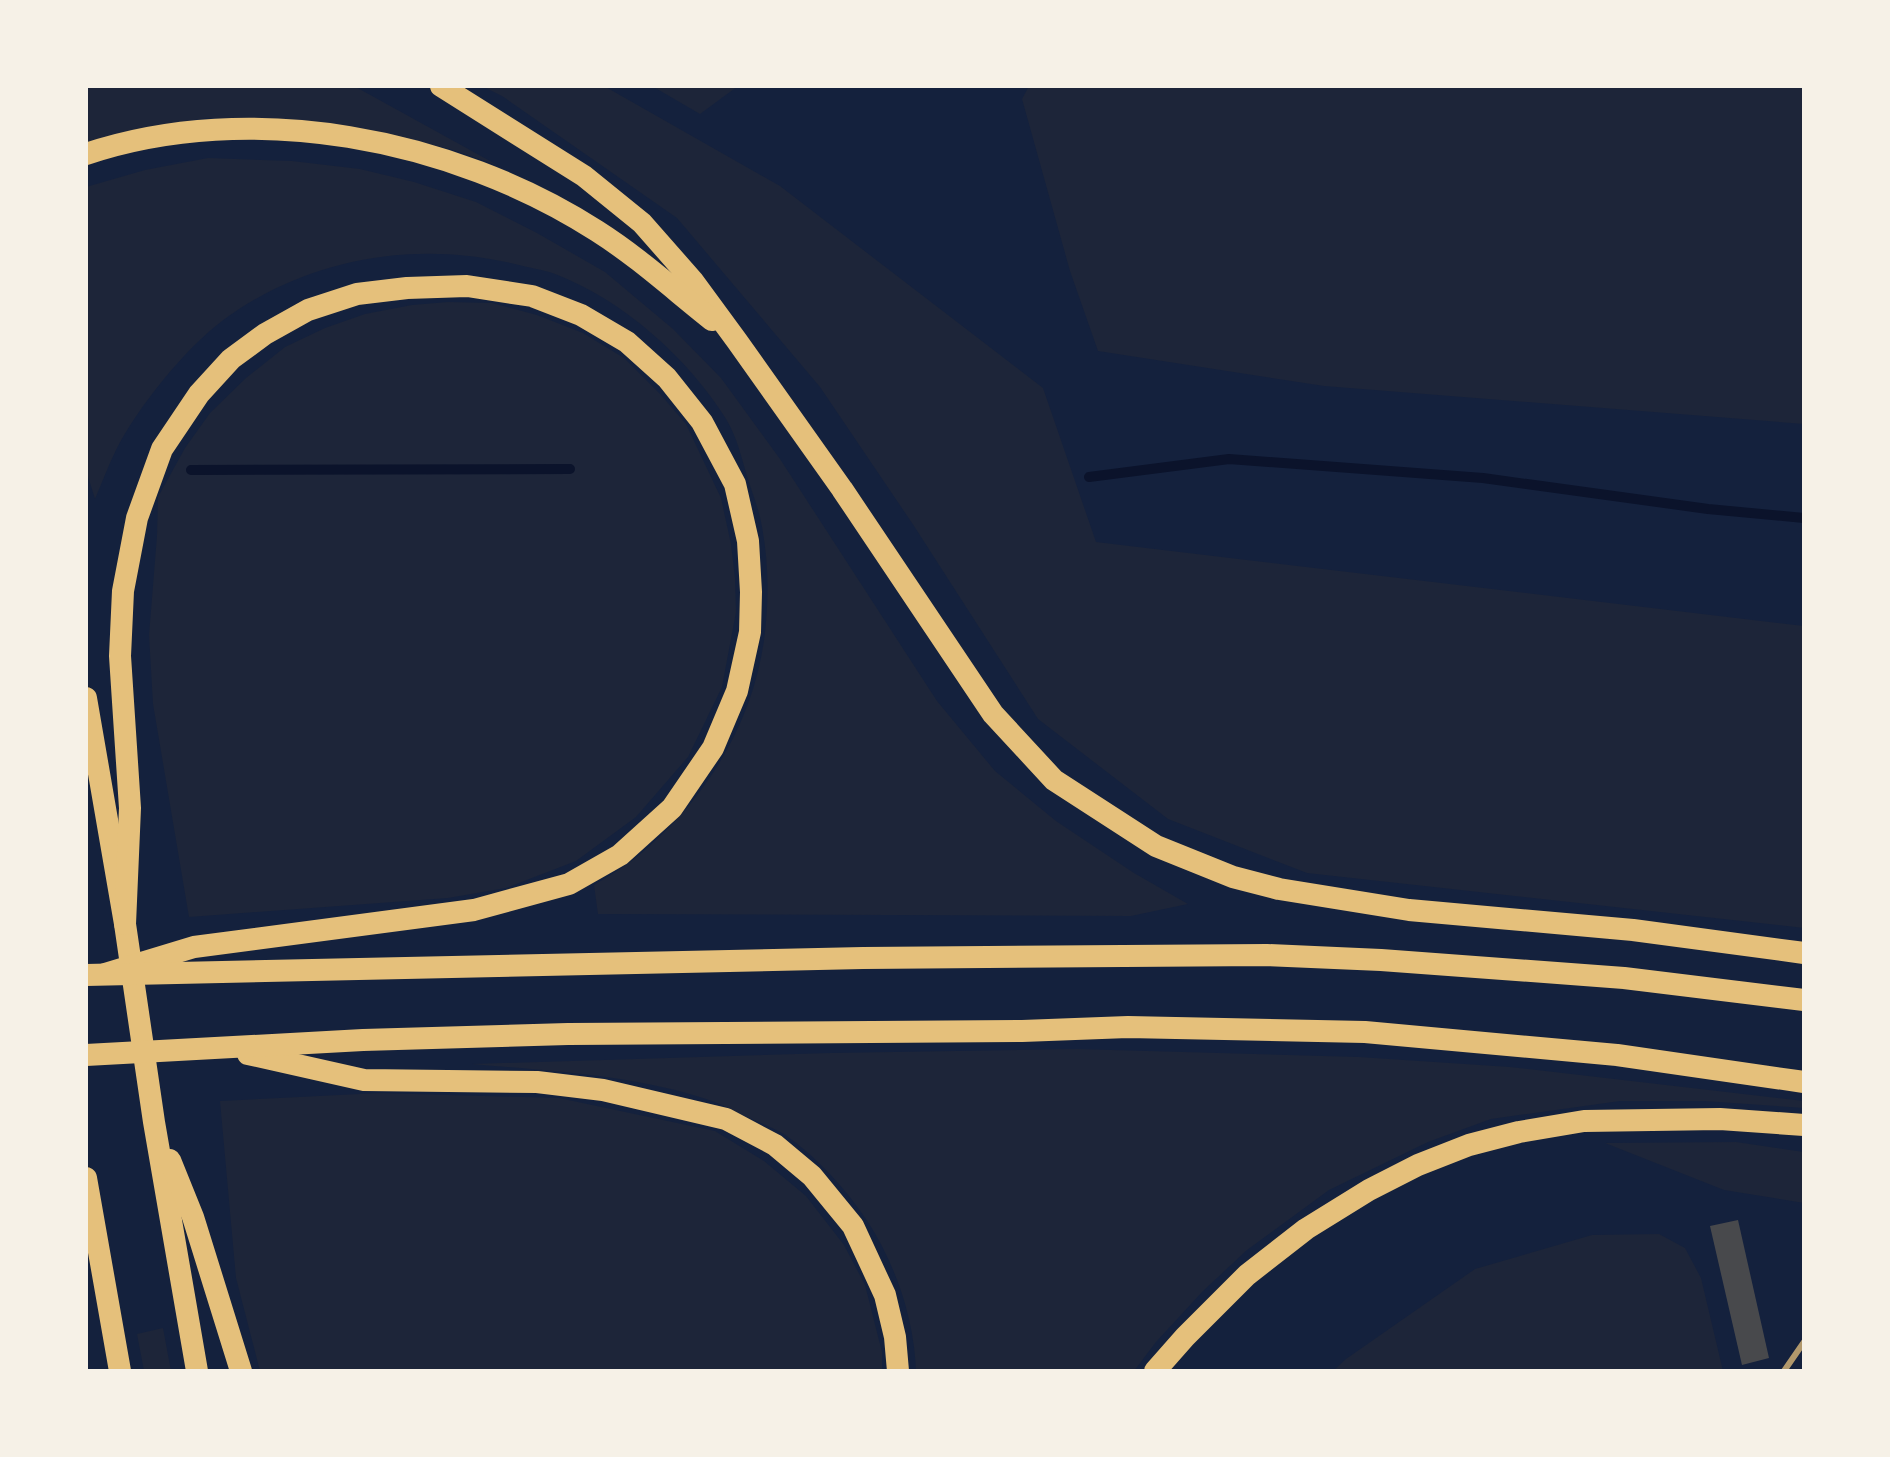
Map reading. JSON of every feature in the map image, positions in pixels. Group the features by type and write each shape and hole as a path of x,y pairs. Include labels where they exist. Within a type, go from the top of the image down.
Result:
{"highway":[{"path":"441,86 584,176 642,223 693,281 737,341 842,489 993,714 1054,780 1156,846 1233,877 1294,892 1409,910 1633,930 1804,953"},
{"path":"86,154 173,133 225,129 312,133 366,140 419,153 485,174 542,199 597,231 737,341"},
{"path":"96,974 194,947 474,910 517,900 569,884 620,855 672,808 713,748 737,691 750,632 751,592 748,541 735,484 702,422 667,378 627,342 581,315 532,296 467,286 357,294 308,310 265,334 231,359 199,394 162,449 137,518 123,591 120,656 130,808 125,924"},
{"path":"86,698 197,1371"},
{"path":"96,974 863,958 1267,955 1624,978 1804,1000"},
{"path":"86,1055 363,1040 1128,1027 1349,1032 1617,1055 1804,1082"},
{"path":"224,1048 364,1080 537,1082 603,1090 726,1119 775,1145 812,1176 853,1226 885,1295 895,1337 898,1371"},
{"path":"1155,1371 1247,1275 1306,1229 1381,1184 1469,1145 1519,1132 1584,1121 1720,1119 1804,1125"},
{"path":"154,1122 193,1217 241,1371"},
{"path":"86,1178 120,1371"}],"lane":[{"path":"1784,1371 1804,1342"}],"shaded area":[{"path":"86,86 354,86 499,166 450,149 370,130 259,118 207,118 155,126 86,143"},
{"path":"482,86 604,86 780,186 1043,388 1096,542 1804,626 1804,928 1307,873 1168,819 1038,719 820,387 677,218 502,96"},
{"path":"652,86 738,86 700,114"},
{"path":"1029,86 1804,86 1804,424 1324,386 1098,351 1070,271 1022,99"},
{"path":"208,158 292,161 360,169 414,182 476,202 605,272 673,329 721,378 780,459 937,701 995,771 1056,821 1134,873 1188,904 1131,916 598,914 594,885 633,860 658,838 702,789 735,733 758,672 767,612 766,555 759,514 730,426 693,374 652,333 580,285 545,271 477,257 400,255 325,269 289,282 255,299 207,333 149,398 125,433 95,499 86,470 86,187 145,170"},
{"path":"448,302 492,303 537,315 583,333 624,358 686,424 721,498 731,544 736,612 722,687 688,757 636,817 576,861 506,888 448,898 189,917 153,704 149,635 158,497 185,448 210,413 246,378 285,347 365,314"},
{"path":"1077,1049 1359,1057 1510,1067 1804,1101 1804,1108 1704,1101 1620,1101 1491,1119 1428,1142 1329,1190 1247,1250 1202,1292 1134,1371 916,1371 912,1332 902,1293 878,1239 840,1186 819,1163 784,1134 712,1101 654,1085 593,1075 472,1064"},
{"path":"380,1093 559,1098 715,1131 764,1161 806,1196 844,1245 865,1285 882,1352 882,1371 260,1371 236,1278 220,1101"},
{"path":"1736,1142 1804,1152 1804,1203 1724,1190 1605,1143"},
{"path":"1659,1234 1685,1248 1701,1278 1723,1371 1333,1371 1475,1269 1592,1235"},
{"path":"163,1328 171,1371 144,1371 137,1334"}],"building":[{"path":"1738,1220 1769,1358 1742,1365 1710,1226"}],"waterway":[{"path":"1089,477 1229,459 1483,478 1708,509 1804,518"},
{"path":"191,470 570,469"}]}
